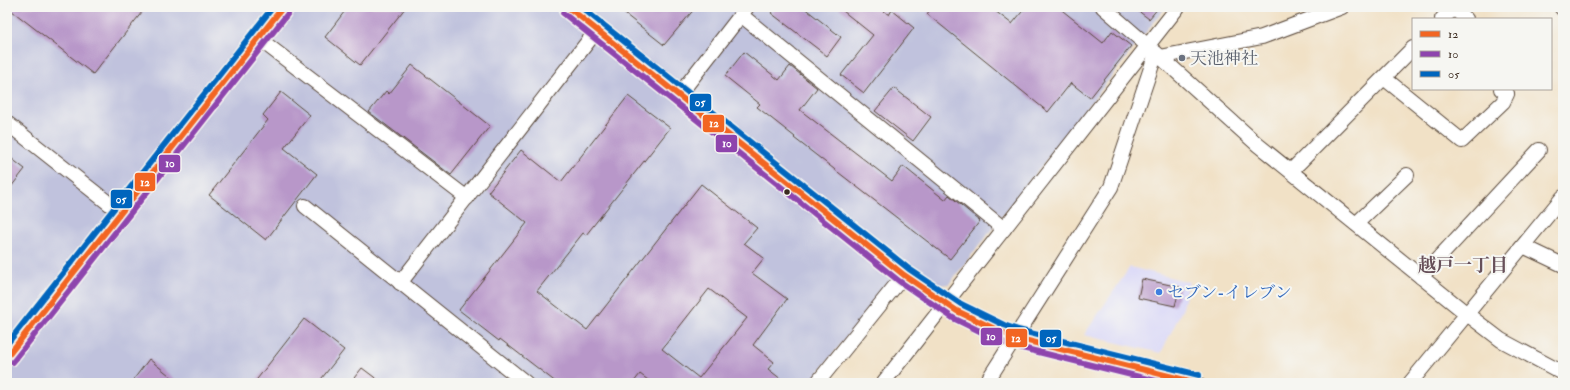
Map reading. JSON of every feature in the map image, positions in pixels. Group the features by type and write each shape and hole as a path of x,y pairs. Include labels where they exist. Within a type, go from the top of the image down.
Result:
{"street":[{"path":"7,356 283,7"},
{"path":"568,7 904,275 945,304 992,330 1016,338 1197,383"},
{"path":"1102,7 1155,51 1258,145 1466,314 1501,340 1563,373"},
{"path":"986,383 1111,187 1155,51 1178,7"},
{"path":"883,383 1004,229 1155,51 1262,37 1342,7"},
{"path":"1443,18 1453,7 1465,18"},
{"path":"679,95 742,10 1004,229"},
{"path":"400,283 597,30"},
{"path":"258,38 466,198"},
{"path":"1291,171 1412,49"},
{"path":"1384,78 1462,141 1503,102 1507,94 1502,90"},
{"path":"7,123 121,213"},
{"path":"1421,277 1539,150"},
{"path":"1356,224 1407,175"},
{"path":"1410,383 1563,197"},
{"path":"305,206 526,383"},
{"path":"1523,246 1563,265"},
{"path":"818,383 904,275"}],"shaded area":[{"path":"7,7 1166,7 949,284 940,285 932,283 906,263 810,383 7,383"},
{"path":"1130,267 1189,282 1183,308 1161,353 1084,335"}],"building":[{"path":"7,7 146,7 93,74"},
{"path":"348,7 406,7 360,65 325,37"},
{"path":"616,7 696,7 664,45"},
{"path":"776,7 803,7 841,37 827,56 771,13"},
{"path":"838,7 879,7 889,15 892,10 914,28 864,93 841,75 873,35"},
{"path":"932,7 990,7 1012,24 1026,7 1058,7 1103,43 1112,31 1131,46 1090,98 1071,83 1048,112 927,14"},
{"path":"1133,7 1159,7 1149,19"},
{"path":"744,52 779,80 790,66 817,88 800,110 892,181 903,166 945,200 949,195 980,221 950,259 794,138 795,137 757,107 760,104 725,76"},
{"path":"412,65 490,126 451,175 369,112 386,91 389,94"},
{"path":"894,88 931,117 913,141 875,111"},
{"path":"281,92 310,115 284,148 317,174 266,240 209,195 268,120 263,115"},
{"path":"628,96 670,128 586,235 583,233 537,291 587,330 701,184 757,228 744,243 764,258 752,273 787,299 753,345 774,362 768,369 786,383 652,383 640,374 633,383 557,383 500,339 499,341 459,310 527,223 488,192 521,150 561,182","holes":["709,289 747,318 699,378 662,349"]},
{"path":"7,155 25,169 7,192"},
{"name":"セブン-イレブン","path":"1142,279 1180,287 1175,306 1138,298"},
{"path":"304,319 344,350 318,383 254,383"},
{"path":"149,359 179,383 131,383"},
{"path":"362,368 382,383 350,383"}],"transit line":[{"name":"05","path":"7,344 273,7"},
{"name":"12","path":"7,357 283,7"},
{"name":"12","path":"568,7 904,275 957,311 1016,338 1197,383"},
{"name":"05","path":"581,7 909,269 961,304 1004,325 1018,330 1199,375"},
{"name":"10","path":"13,362 289,12"},
{"name":"10","path":"563,13 899,281 953,318 998,340 1014,346 1164,383"}],"place":[{"name":"天池神社","path":"1182,58"},
{"name":"セブン-イレブン","path":"1159,292"}],"district":[{"name":"越戸一丁目","path":"1463,265"}]}
